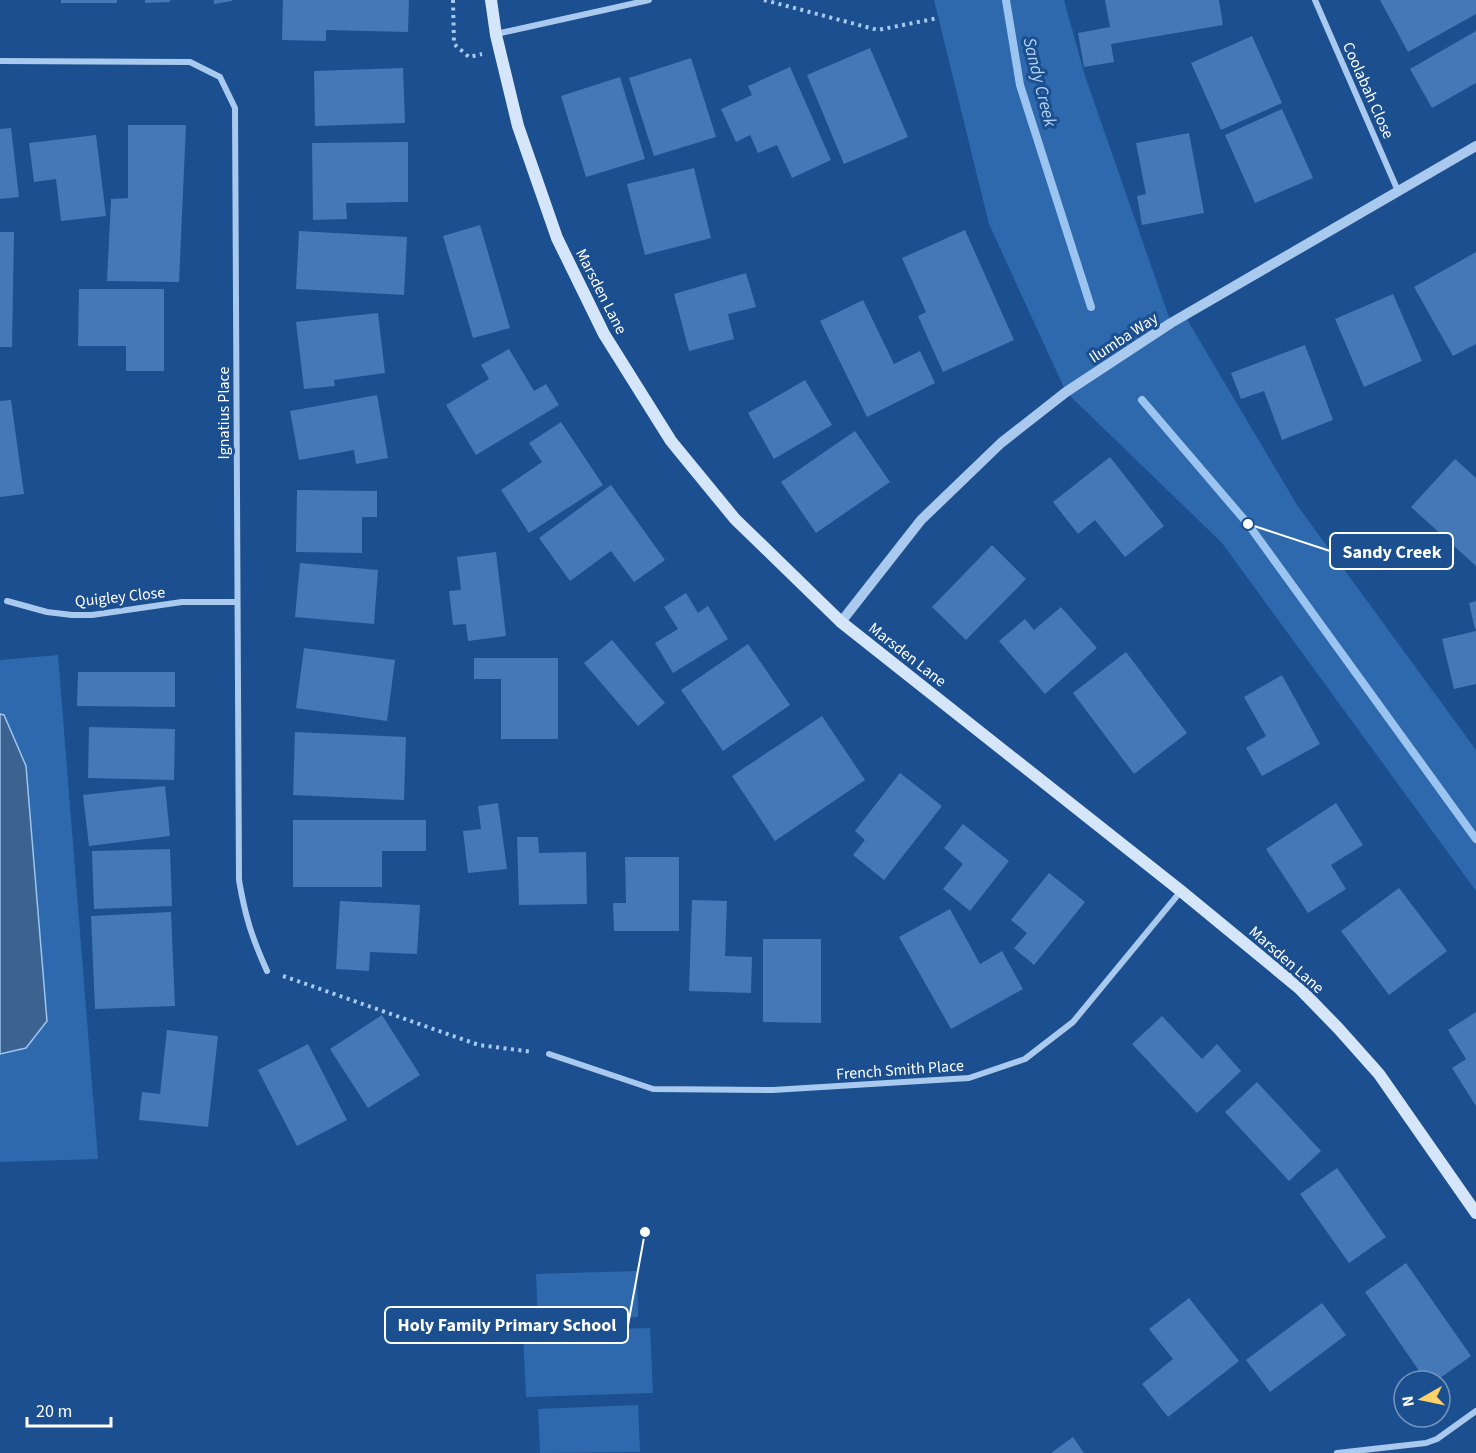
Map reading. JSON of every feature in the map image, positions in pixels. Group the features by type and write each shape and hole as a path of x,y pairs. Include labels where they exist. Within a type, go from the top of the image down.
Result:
{"main road":[{"name":"Marsden Lane","path":"491,0 496,35 518,126 557,238 604,334 671,441 699,476 735,519 841,622 1181,891 1299,988 1379,1074 1476,1213"}],"street":[{"path":"496,35 649,0"},
{"name":"Coolabah Close","path":"1315,0 1398,191"},
{"name":"Ignatius Place","path":"0,61 190,62 220,77 235,108 239,880 251,937 267,971"},
{"name":"Ilumba Way","path":"841,622 921,520 1001,443 1066,392 1172,323 1476,146"},
{"name":"Quigley Close","path":"8,601 47,612 72,615 92,615 182,602 237,602"},
{"name":"French Smith Place","path":"549,1054 653,1089 773,1090 969,1078 1025,1059 1073,1022 1181,891"},
{"path":"1337,1453 1426,1443 1437,1439 1476,1411"}],"path":[{"path":"453,0 454,44 469,57 500,50"},
{"path":"764,0 878,30 938,18"},
{"path":"267,971 479,1045 549,1054"}],"shaded area":[{"path":"934,0 1064,0 1085,76 1171,323 1185,316 1297,505 1476,750 1476,891 1222,543 1066,392 989,224"},
{"path":"58,655 98,1159 0,1162 0,660"},
{"path":"0,714 4,715 26,766 47,1021 26,1048 0,1054"},
{"path":"637,1271 638,1317 538,1321 536,1274"},
{"path":"650,1328 653,1393 526,1397 523,1332"},
{"path":"638,1405 640,1452 540,1453 538,1409"}],"building":[{"path":"61,0 117,0 117,3 61,3"},
{"path":"145,0 170,0 170,2 145,3"},
{"path":"214,0 232,0 232,1 214,4"},
{"path":"283,0 409,0 408,32 326,30 326,41 282,40"},
{"path":"1105,0 1219,0 1223,25 1111,44 1114,62 1084,67 1078,33 1110,27"},
{"path":"1380,0 1476,0 1476,14 1408,52"},
{"path":"1476,31 1476,83 1432,108 1410,69"},
{"path":"1252,36 1282,103 1221,130 1191,63"},
{"path":"870,48 908,137 844,164 807,75"},
{"path":"691,58 716,137 654,156 629,78"},
{"path":"790,67 831,160 792,178 777,145 758,153 750,135 736,142 721,109 752,95 748,86"},
{"path":"403,68 405,123 315,126 314,71"},
{"path":"620,77 645,159 586,177 561,96"},
{"path":"1282,109 1313,178 1255,203 1225,135"},
{"path":"128,125 186,125 179,282 107,281 111,199 128,198"},
{"path":"11,128 19,197 0,199 0,129"},
{"path":"1189,133 1204,213 1142,225 1137,196 1146,194 1136,143"},
{"path":"96,135 106,216 61,221 56,179 34,182 29,143"},
{"path":"408,142 408,202 346,203 347,219 313,220 312,143"},
{"path":"694,168 711,238 645,255 627,184"},
{"path":"480,225 510,328 473,338 443,236"},
{"path":"965,230 1014,340 943,372 918,316 926,312 902,258"},
{"path":"299,231 407,237 404,295 296,289"},
{"path":"0,232 14,232 12,347 0,347"},
{"path":"1476,252 1476,344 1453,356 1414,287"},
{"path":"746,273 756,307 728,314 734,339 689,351 674,294"},
{"path":"79,289 164,289 164,371 126,371 126,346 78,346"},
{"path":"1393,294 1422,361 1364,387 1335,319"},
{"path":"863,300 894,364 920,351 935,383 867,417 820,321"},
{"path":"378,313 385,373 334,380 335,386 304,389 296,322"},
{"path":"1305,345 1333,420 1282,440 1264,391 1241,399 1231,373"},
{"path":"509,349 534,391 546,384 559,405 476,455 446,405 489,379 481,365"},
{"path":"805,380 832,425 774,459 748,413"},
{"path":"377,395 388,458 356,464 354,450 299,460 290,411"},
{"path":"11,400 24,494 0,497 0,401"},
{"path":"561,422 603,485 529,533 501,490 542,462 529,443"},
{"path":"855,431 890,482 816,533 781,482"},
{"path":"1110,457 1164,526 1125,557 1095,520 1078,534 1053,502"},
{"path":"1455,459 1476,478 1476,566 1411,507"},
{"path":"611,485 665,560 634,582 611,551 570,581 539,538"},
{"path":"297,490 377,491 377,517 362,517 362,553 296,552"},
{"path":"992,545 1026,579 966,640 932,607"},
{"path":"496,552 506,636 468,641 466,624 453,625 449,591 461,590 457,557"},
{"path":"300,563 378,570 374,624 295,617"},
{"path":"686,593 698,613 708,606 728,639 673,673 655,643 678,629 664,607"},
{"path":"1476,601 1476,629 1475,629 1469,603"},
{"path":"1061,607 1097,648 1045,694 999,641 1025,619 1034,630"},
{"path":"1476,631 1476,684 1454,689 1442,639"},
{"path":"612,640 665,703 638,726 584,663"},
{"path":"748,644 790,705 723,751 681,690"},
{"path":"304,648 395,660 387,721 296,708"},
{"path":"1126,652 1187,733 1134,774 1073,693"},
{"path":"474,658 558,658 558,739 501,739 501,679 474,679"},
{"path":"78,672 175,672 175,707 77,706"},
{"path":"1282,675 1320,744 1262,776 1246,748 1266,736 1244,697"},
{"path":"822,716 865,780 775,841 732,776"},
{"path":"89,727 175,729 174,780 88,778"},
{"path":"295,732 406,737 404,800 293,795"},
{"path":"900,773 942,806 884,880 853,855 865,840 855,831"},
{"path":"165,786 170,836 89,846 83,795"},
{"path":"498,803 507,869 468,873 463,831 481,829 478,806"},
{"path":"1336,803 1363,845 1331,865 1346,889 1308,913 1266,849"},
{"path":"293,820 426,820 426,851 382,851 382,887 293,887"},
{"path":"963,824 1009,861 970,911 943,889 963,864 944,848"},
{"path":"517,837 538,837 539,853 586,852 587,904 519,905"},
{"path":"170,849 172,906 94,909 92,851"},
{"path":"625,857 679,857 679,931 614,931 613,903 626,903"},
{"path":"1049,873 1085,902 1034,965 1014,948 1027,933 1011,920"},
{"path":"1399,888 1447,951 1389,995 1341,931"},
{"path":"692,900 727,901 725,956 752,957 751,993 689,991"},
{"path":"340,901 420,905 417,954 370,952 369,971 336,969"},
{"path":"950,909 980,964 1002,951 1023,989 951,1029 899,937"},
{"path":"171,912 175,1006 95,1009 91,916"},
{"path":"763,939 821,939 821,1023 763,1022"},
{"path":"1476,1012 1476,1106 1452,1068 1466,1059 1448,1030"},
{"path":"382,1015 420,1075 368,1108 330,1049"},
{"path":"1162,1016 1202,1059 1217,1044 1241,1071 1197,1113 1132,1044"},
{"path":"167,1030 218,1036 208,1127 139,1120 142,1092 160,1094"},
{"path":"308,1044 347,1120 297,1146 258,1070"},
{"path":"1257,1082 1321,1151 1289,1181 1225,1112"},
{"path":"1337,1168 1386,1237 1349,1263 1300,1194"},
{"path":"1406,1263 1471,1356 1452,1370 1418,1369 1365,1292"},
{"path":"1189,1298 1239,1361 1168,1417 1142,1384 1173,1359 1149,1329"},
{"path":"1322,1303 1346,1335 1270,1392 1246,1360"},
{"path":"1073,1437 1084,1453 1051,1453"}],"waterway":[{"name":"Sandy Creek","path":"1006,0 1020,85 1091,307"},
{"name":"Sandy Creek","path":"1142,400 1248,524 1476,839"}],"place":[{"name":"Sandy Creek","path":"1248,524"},
{"name":"Holy Family Primary School","path":"645,1232"}]}
